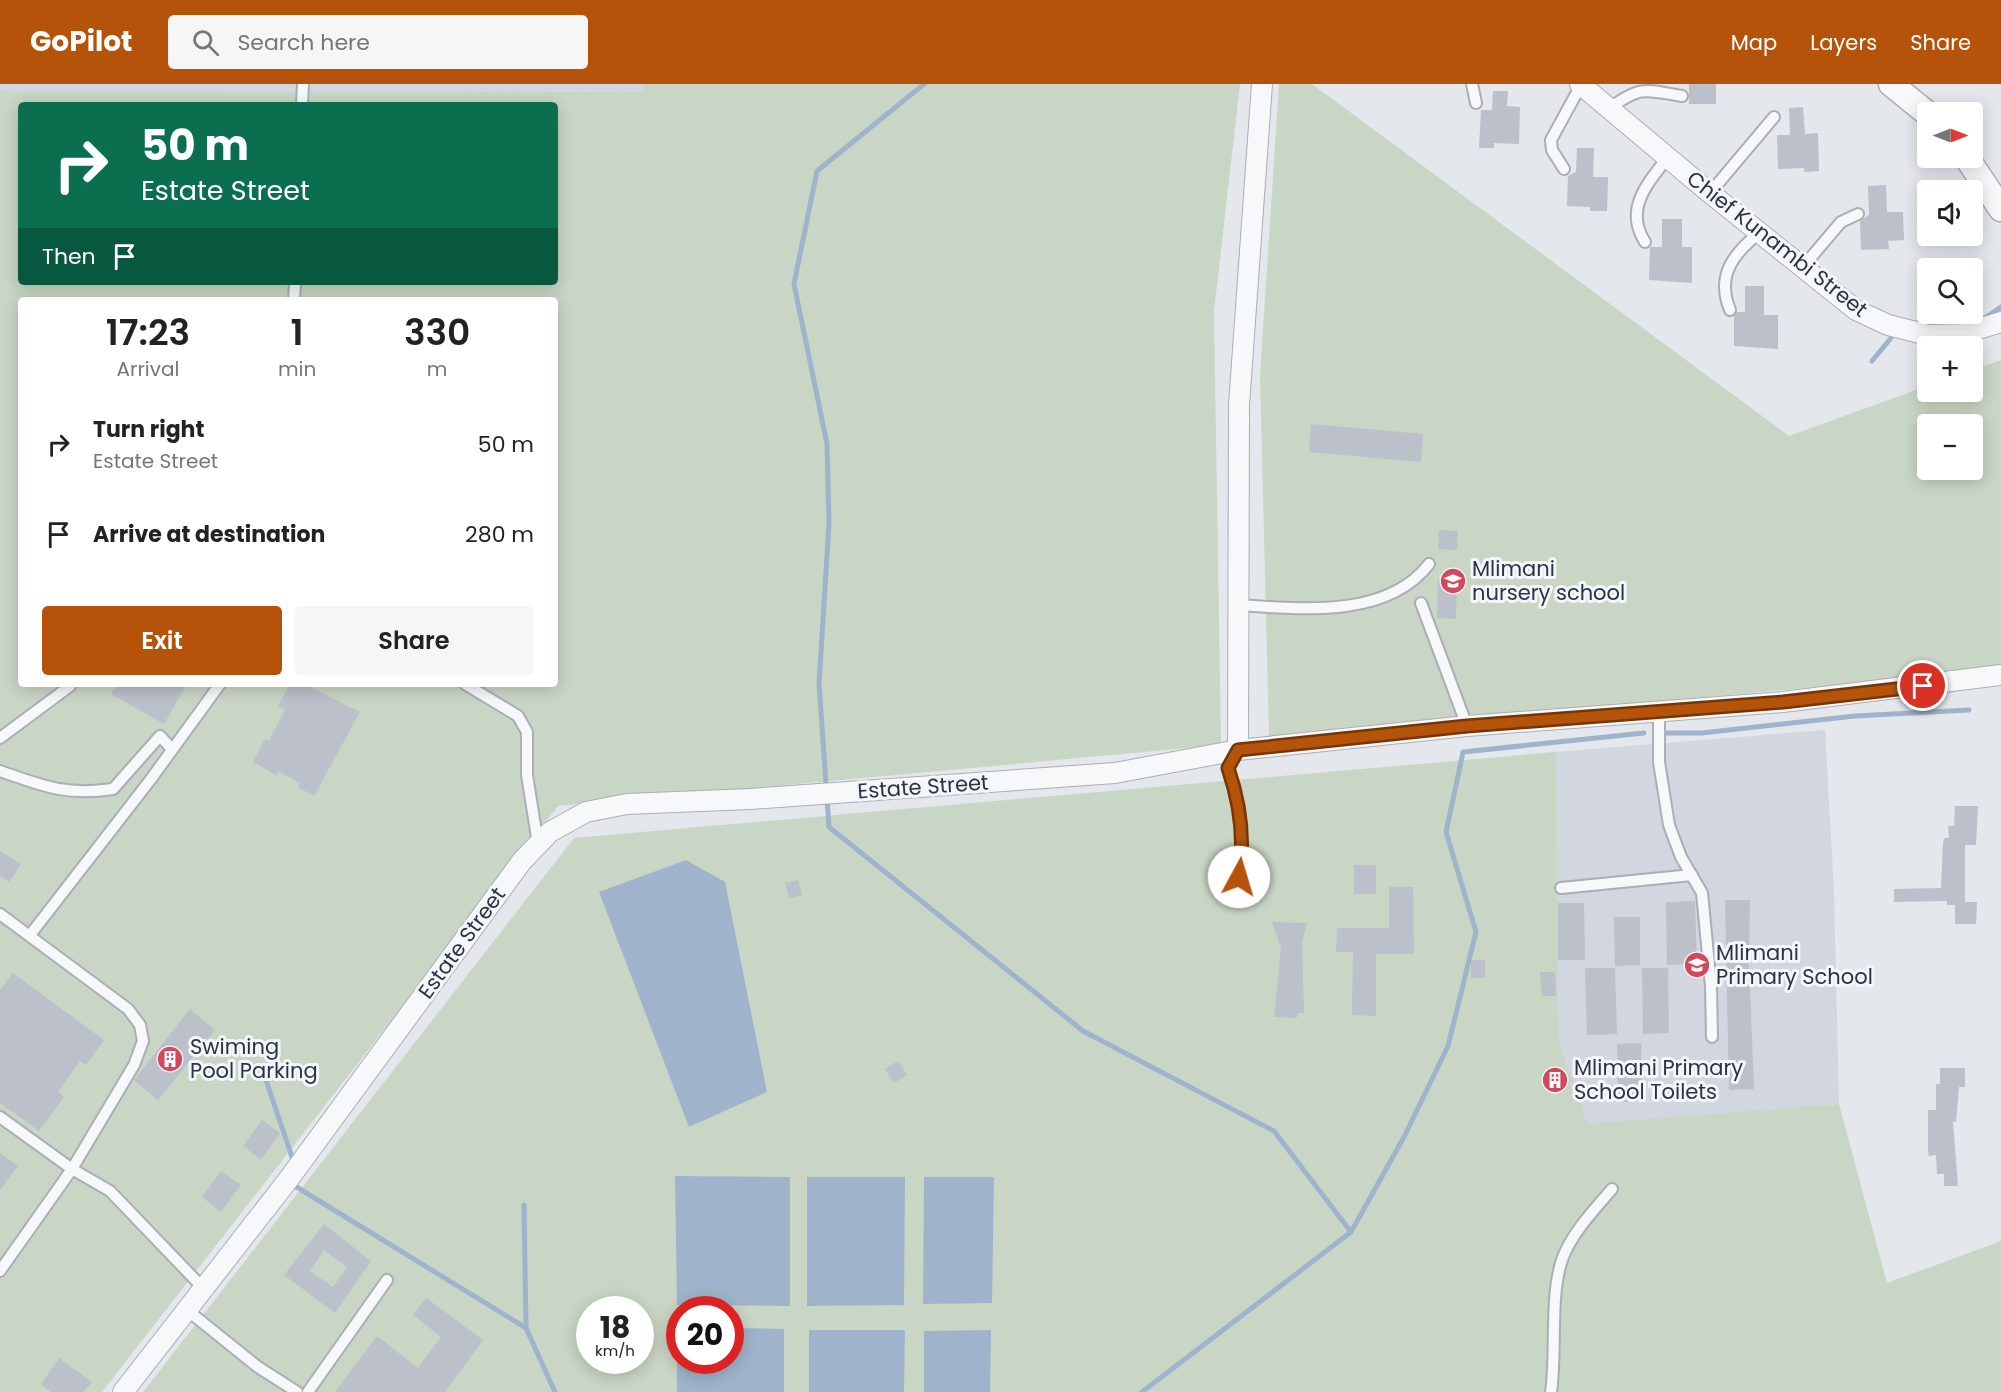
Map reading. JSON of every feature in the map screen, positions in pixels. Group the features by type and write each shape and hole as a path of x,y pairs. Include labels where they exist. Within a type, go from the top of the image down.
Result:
{"street":[{"path":"1238,750 1239,405 1262,84"},
{"path":"1891,84 1917,105"},
{"name":"Chief Kunambi Street","path":"1581,85 1710,194 1856,310 1888,325 1946,337 2001,322"},
{"path":"1974,168 2001,209"},
{"name":"Estate Street","path":"123,1392 288,1180 522,861 550,832 586,812 627,804 750,799 1115,773 1238,750 1467,726 1783,702 2001,675"}],"lane":[{"path":"303,84 303,102"},
{"path":"1472,84 1476,103"},
{"path":"1564,169 1552,150 1551,140 1581,85"},
{"path":"1610,108 1641,90 1682,96"},
{"path":"1710,194 1774,117"},
{"path":"1645,242 1637,229 1635,217 1639,201 1651,178 1668,157"},
{"path":"1802,268 1841,222 1858,214"},
{"path":"1730,310 1724,288 1728,268 1742,247 1759,233"},
{"path":"1238,604 1285,608 1337,607 1361,603 1399,589 1419,577 1429,564"},
{"path":"1421,603 1467,726"},
{"path":"0,738 69,687"},
{"path":"30,935 151,779 171,748 218,687"},
{"path":"470,687 518,716 527,732 527,775 538,845"},
{"path":"1659,713 1659,762 1667,815 1681,857 1699,884 1703,901 1712,1037"},
{"path":"0,771 53,789 84,794 113,789 160,736 171,748"},
{"path":"1238,750 1228,768 1236,791 1242,836 1239,877"},
{"path":"1561,888 1692,875"},
{"path":"0,914 128,1010 140,1025 143,1041 134,1065 72,1169 0,1271"},
{"path":"0,1117 72,1169 111,1191 204,1289"},
{"path":"1551,1392 1557,1289 1563,1257 1582,1225 1612,1190"},
{"path":"308,1392 387,1280"},
{"path":"187,1310 258,1367 297,1392"}],"shaded area":[{"path":"0,84 644,84 644,92 0,91"},
{"name":"Mlimani Primary School","path":"1825,730 1834,891 1839,1104 1558,1130 1556,752"}],"green space":[{"path":"644,84 1240,84 1214,312 1221,745 558,806 102,1392 0,1392 0,91 643,92"},
{"path":"1279,84 1312,84 1789,436 1917,390 1917,402 1983,402 1983,366 2001,360 2001,670 1269,737 1260,376"},
{"path":"1556,752 1558,1040 1587,1124 1839,1104 1887,1283 2001,1241 2001,1392 143,1392 574,838"}],"water":[{"path":"686,860 725,882 767,1092 689,1127 599,892"},
{"path":"675,1176 790,1177 790,1306 744,1306 744,1296 677,1296"},
{"path":"807,1177 905,1177 904,1305 807,1306"},
{"path":"924,1177 994,1177 992,1303 923,1304"},
{"path":"744,1328 784,1329 784,1392 677,1392 677,1374 744,1374"},
{"path":"809,1330 905,1330 904,1392 809,1392"},
{"path":"991,1330 990,1392 924,1392 924,1331"}],"building":[{"path":"1689,84 1716,84 1716,104 1689,104"},
{"path":"1493,91 1508,91 1507,106 1520,107 1519,144 1494,143 1494,148 1479,148 1481,110 1492,110"},
{"path":"1803,107 1805,134 1818,133 1819,171 1804,172 1804,168 1778,169 1777,135 1790,135 1789,108"},
{"path":"1577,148 1594,148 1593,177 1608,177 1607,211 1590,211 1590,207 1567,206 1568,176 1576,172"},
{"path":"1886,185 1887,212 1903,212 1904,240 1888,241 1889,249 1861,250 1860,221 1869,215 1868,186"},
{"path":"1662,219 1682,219 1682,247 1692,247 1692,283 1649,280 1650,247 1662,247"},
{"path":"1745,286 1764,286 1764,315 1778,315 1778,349 1734,346 1734,316 1737,312 1745,312"},
{"path":"1311,424 1423,434 1421,462 1309,452"},
{"name":"Mlimani nursery school","path":"1439,530 1458,531 1457,550 1438,549"},
{"name":"Mlimani nursery school","path":"1438,580 1457,581 1456,619 1437,618"},
{"path":"115,687 185,687 164,724 111,694"},
{"path":"288,687 310,687 360,712 314,796 298,787 300,783 278,771 276,775 253,762 265,739 269,741 285,710 278,706"},
{"path":"1955,806 1978,806 1976,845 1965,845 1965,902 1977,902 1976,924 1955,924 1955,905 1947,905 1947,901 1894,902 1894,889 1941,888 1944,838 1949,838 1948,826 1954,826"},
{"path":"0,851 21,864 9,882 0,876"},
{"path":"1354,865 1376,865 1376,894 1354,894"},
{"path":"798,880 802,895 789,898 785,883"},
{"path":"1389,887 1413,887 1414,954 1376,954 1376,1016 1352,1015 1353,952 1336,952 1337,928 1389,928"},
{"path":"1725,900 1750,900 1749,964 1754,1089 1729,1090"},
{"path":"1695,901 1697,964 1667,965 1666,902"},
{"path":"1558,903 1584,903 1585,960 1558,960"},
{"path":"1614,917 1640,917 1640,965 1615,966"},
{"path":"1272,922 1307,923 1302,941 1304,1013 1297,1013 1297,1018 1274,1017 1281,948"},
{"path":"1471,960 1485,960 1485,978 1471,978"},
{"path":"1585,968 1615,968 1617,1034 1587,1035"},
{"path":"1642,968 1668,968 1669,1033 1643,1034"},
{"path":"1540,972 1555,972 1556,996 1542,996"},
{"path":"13,973 104,1040 86,1065 80,1061 58,1092 64,1097 39,1131 0,1103 0,990"},
{"name":"Swiming Pool Parking","path":"190,1009 215,1030 158,1100 134,1080"},
{"path":"1641,1043 1642,1101 1618,1102 1617,1044"},
{"path":"898,1061 907,1075 894,1083 885,1069"},
{"path":"1940,1068 1965,1068 1965,1087 1959,1087 1956,1122 1953,1122 1958,1186 1944,1186 1944,1174 1937,1174 1936,1155 1929,1156 1928,1152 1928,1110 1936,1110 1936,1084 1940,1084"},
{"path":"262,1120 280,1133 261,1160 243,1146"},
{"path":"0,1153 18,1166 0,1190"},
{"path":"221,1171 241,1185 221,1212 202,1197"},
{"path":"324,1224 371,1261 335,1313 284,1275","holes":["324,1250 347,1267 333,1287 310,1271"]},
{"path":"426,1298 483,1340 445,1392 335,1392 377,1336 418,1368 441,1337 413,1315"},
{"path":"59,1358 92,1382 83,1392 51,1392 41,1384"}],"waterway":[{"path":"924,84 817,171 794,284 827,444 829,523 819,684 829,827 1083,1031 1274,1131 1351,1232"},
{"path":"1985,318 2001,307"},
{"path":"1872,361 1891,338"},
{"path":"1664,733 1702,733 1855,716 1969,710"},
{"path":"1142,1392 1351,1232 1404,1137 1448,1046 1476,932 1446,832 1463,752 1644,733"},
{"path":"263,1071 293,1160"},
{"path":"295,1186 526,1328"},
{"path":"524,1205 526,1328 555,1392"}],"place":[{"name":"Mlimani nursery school","path":"1453,581"},
{"name":"Mlimani Primary School","path":"1697,965"},
{"name":"Swiming Pool Parking","path":"170,1059"},
{"name":"Mlimani Primary School Toilets","path":"1555,1080"}],"route":[{"path":"1239,877 1242,836 1236,791 1228,768 1238,750 1467,726 1783,702 1923,686"}]}
